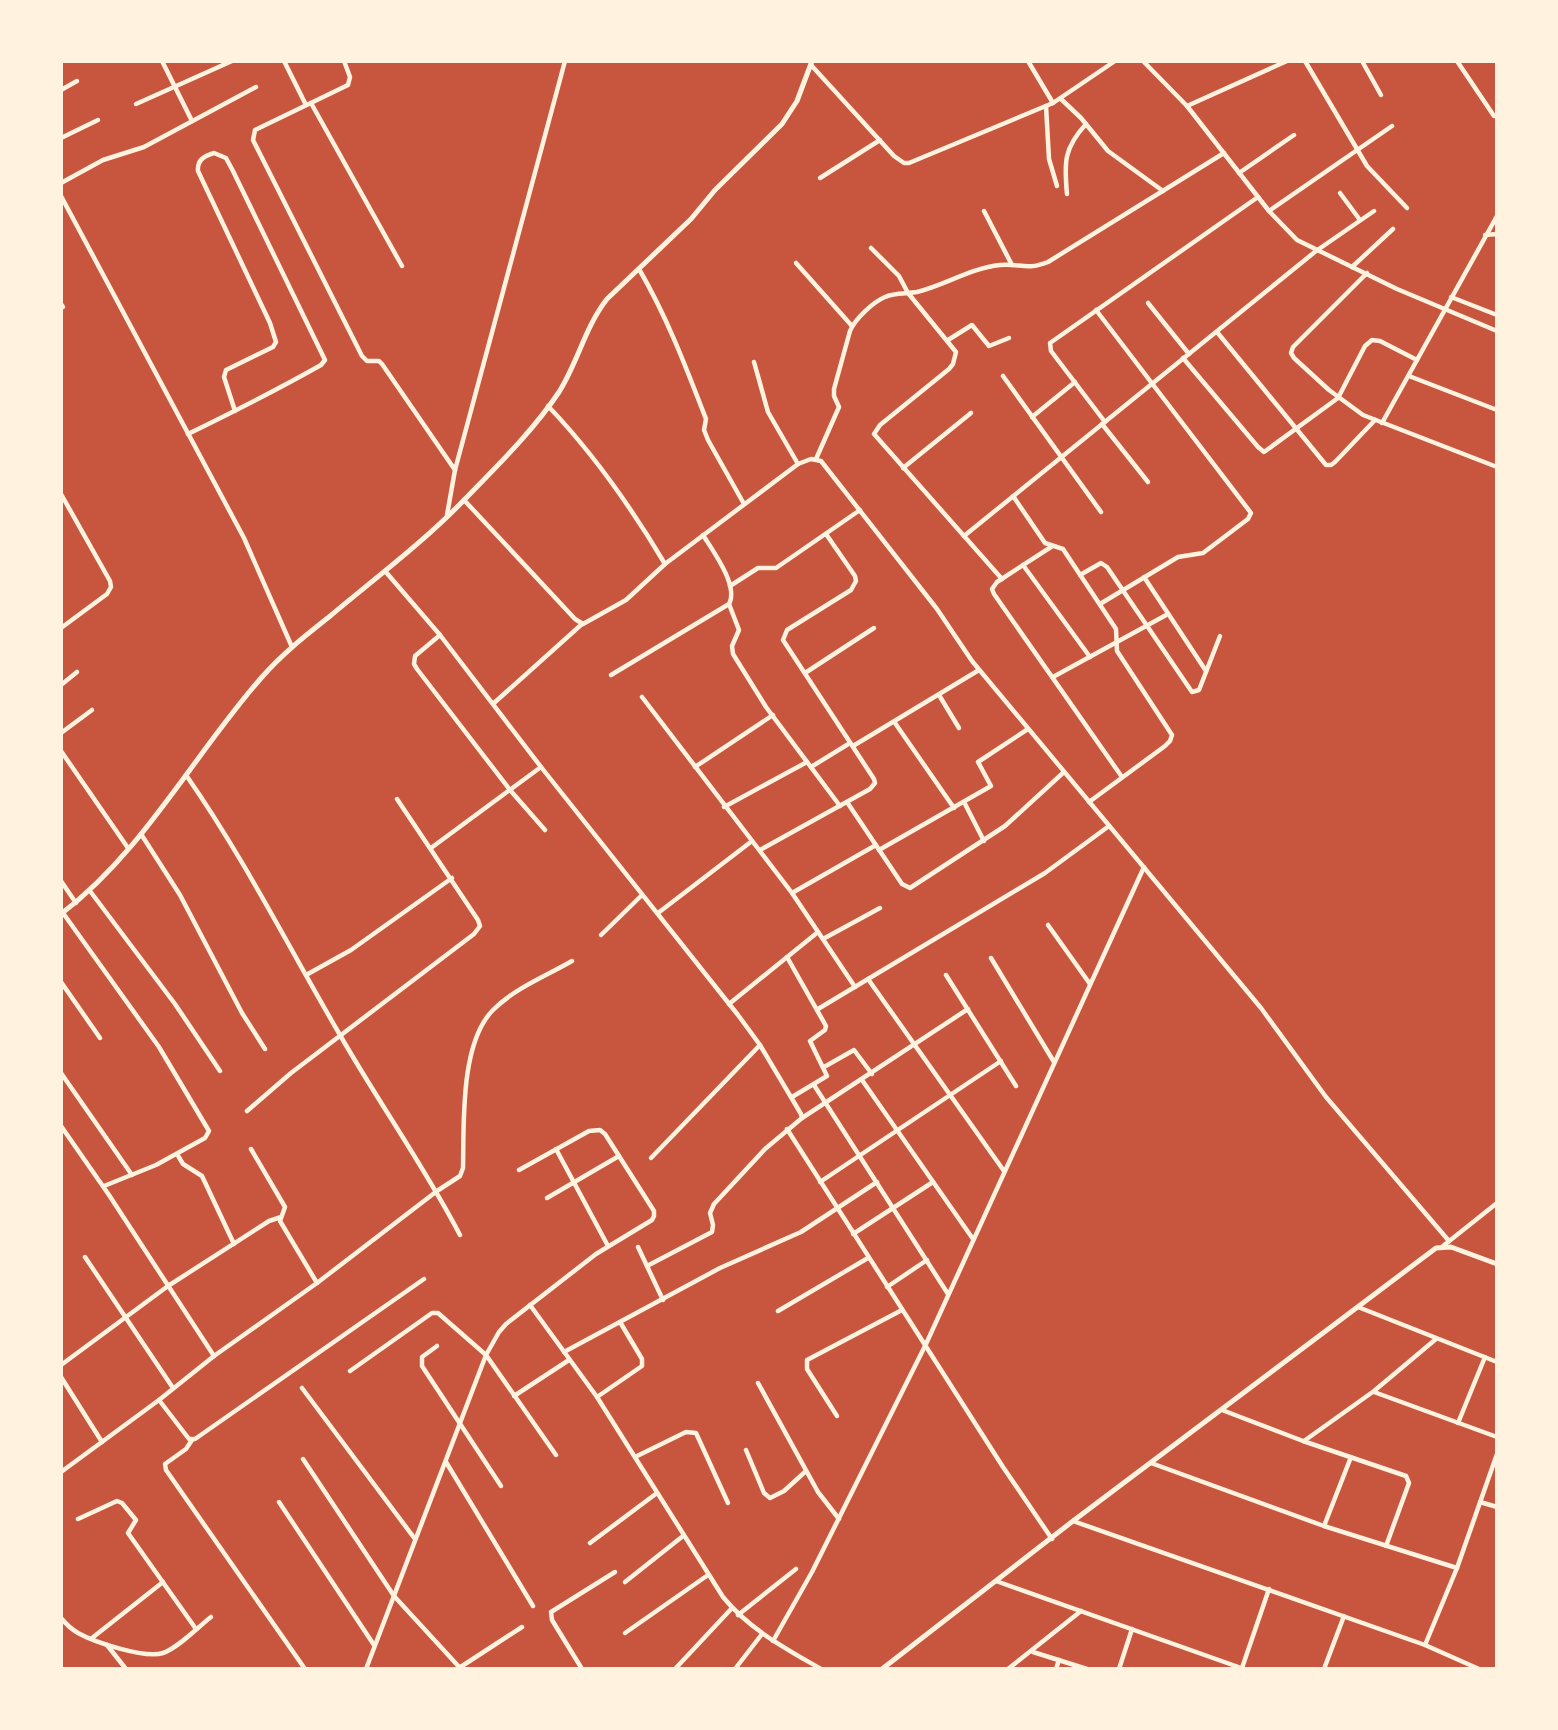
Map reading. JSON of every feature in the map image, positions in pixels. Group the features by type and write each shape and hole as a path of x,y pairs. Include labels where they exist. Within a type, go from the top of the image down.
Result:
{"street":[{"path":"162,61 192,121"},
{"path":"136,104 232,61"},
{"path":"284,61 402,266"},
{"path":"344,61 350,77 348,85 255,130 253,141 362,356 367,361 382,363 455,470"},
{"path":"447,516 455,470 565,61"},
{"path":"1028,61 1053,103"},
{"path":"104,1186 177,1154 205,1138 209,1131 159,1047 62,913 90,891 128,848 242,701 292,647 464,500 548,406 560,390 598,311 782,124 797,101 812,63 899,160 909,163 1053,103 1115,61"},
{"path":"1143,61 1187,106 1269,211 1297,240 1316,251 1497,331"},
{"path":"1187,106 1287,61"},
{"path":"1305,61 1356,150 1373,174 1406,208"},
{"path":"1362,61 1381,95"},
{"path":"1457,61 1494,116"},
{"path":"61,90 77,81"},
{"path":"61,183 103,160 144,147 256,87"},
{"path":"1061,99 1108,151 1163,191"},
{"path":"1046,106 1048,151 1057,186"},
{"path":"61,138 98,120"},
{"path":"1067,194 1065,165 1068,150 1075,136 1086,124"},
{"path":"1269,211 1392,126"},
{"path":"1239,173 1294,135"},
{"path":"820,178 880,140"},
{"path":"188,434 235,411 299,378 325,360 233,171 226,158 214,153 201,160 198,171 270,323 276,342 226,370 224,377 235,411"},
{"path":"816,459 839,407 834,389 852,326 884,297 908,293 998,265 1030,268 1058,258 1224,153"},
{"path":"1340,193 1360,220"},
{"path":"61,196 244,538 292,647"},
{"path":"1148,482 1051,351 1050,343 1258,197"},
{"path":"984,211 1012,266"},
{"path":"964,536 1316,251 1374,211"},
{"path":"1382,424 1497,216"},
{"path":"1352,267 1393,229"},
{"path":"1485,235 1497,234"},
{"path":"871,248 899,276 908,293 956,352 953,364 875,430 874,435 1002,579"},
{"path":"796,263 852,326"},
{"path":"639,269 678,345 706,419 704,430 708,440 744,504"},
{"path":"1367,274 1293,347 1291,353 1338,398 1363,415 1497,467"},
{"path":"1451,297 1497,315"},
{"path":"1148,303 1189,354"},
{"path":"1096,310 1251,513 1248,519 1203,553 1178,557 1100,604"},
{"path":"948,340 972,325 989,346 1009,338"},
{"path":"1217,332 1326,465 1331,465 1375,420"},
{"path":"1184,358 1261,451 1268,450 1338,398 1365,346 1372,340 1380,341 1417,360"},
{"path":"754,362 768,412 798,464"},
{"path":"1003,376 1101,512"},
{"path":"1409,376 1497,410"},
{"path":"1032,417 1074,382"},
{"path":"548,406 587,449 619,491 665,564"},
{"path":"903,468 971,414"},
{"path":"494,703 582,624 622,603 665,564 798,464 816,459 821,461 937,609 979,670 1261,1008 1326,1097 1449,1241"},
{"path":"61,494 111,587 107,594 61,628"},
{"path":"1013,496 1045,543 1063,549 1100,604 1116,629 1120,657 1171,735 1165,746 1089,802"},
{"path":"464,500 582,624"},
{"path":"730,586 758,568 776,568 860,510"},
{"path":"760,850 870,789 875,783 785,644 785,633 851,590 856,581 826,534"},
{"path":"611,675 729,604 732,596 730,586 720,562 703,535"},
{"path":"1052,547 994,585 994,594 1122,777"},
{"path":"1080,575 1096,565 1104,564 1192,692 1199,691 1220,636"},
{"path":"1023,565 1090,657"},
{"path":"384,570 440,635 729,1004 760,1045 802,1118"},
{"path":"1144,577 1206,671"},
{"path":"729,604 739,630 732,650 773,715 840,806"},
{"path":"1053,677 1168,614"},
{"path":"805,673 874,628"},
{"path":"440,635 415,656 414,664 510,790 545,830"},
{"path":"811,767 895,722 979,670"},
{"path":"61,684 77,672"},
{"path":"939,695 959,728"},
{"path":"642,697 792,893 855,987"},
{"path":"61,733 92,710"},
{"path":"694,767 773,715"},
{"path":"895,722 954,808"},
{"path":"792,893 991,786 978,762 1028,729"},
{"path":"61,751 128,848"},
{"path":"724,807 807,762"},
{"path":"432,848 541,767"},
{"path":"847,802 902,884 909,888 984,841 1018,816 1064,772"},
{"path":"186,775 243,863 341,1037 437,1191 460,1235"},
{"path":"247,1111 290,1073 341,1037 478,930 480,923 397,799"},
{"path":"964,802 984,841"},
{"path":"818,1009 1045,873 1109,826"},
{"path":"140,834 180,895 242,1013 265,1049"},
{"path":"658,913 752,841"},
{"path":"773,1641 812,1572 926,1344 1144,867"},
{"path":"306,975 351,950 452,878"},
{"path":"61,881 76,903"},
{"path":"90,891 175,1004 220,1072"},
{"path":"601,935 642,895"},
{"path":"822,939 880,908"},
{"path":"1048,925 1090,985"},
{"path":"729,1004 818,932"},
{"path":"787,957 824,1021 825,1030 810,1041 827,1076 792,1097"},
{"path":"991,958 1055,1063"},
{"path":"61,1472 460,1176 463,1171 467,1086 474,1046 486,1018 516,992 572,961"},
{"path":"946,975 1016,1086"},
{"path":"868,979 1004,1171"},
{"path":"61,982 100,1038"},
{"path":"647,1266 712,1233 710,1213 714,1205 765,1149 788,1129 968,1009"},
{"path":"651,1158 760,1045"},
{"path":"824,1067 853,1050 872,1074"},
{"path":"820,1182 1001,1061"},
{"path":"61,1073 132,1175"},
{"path":"862,1080 973,1239"},
{"path":"814,1085 948,1294"},
{"path":"61,1126 104,1186 214,1356"},
{"path":"366,1669 486,1356 499,1332 583,1263 654,1216 605,1134 596,1129 519,1170"},
{"path":"788,1129 837,1210 1052,1539"},
{"path":"251,1149 285,1207 280,1221 317,1283"},
{"path":"556,1149 608,1246"},
{"path":"177,1154 187,1167 202,1176 234,1244"},
{"path":"547,1198 619,1157"},
{"path":"564,1352 733,1262 787,1240 877,1182"},
{"path":"853,1234 933,1182"},
{"path":"1443,1246 1497,1203"},
{"path":"61,1365 168,1286 269,1221 281,1217"},
{"path":"638,1247 663,1300"},
{"path":"882,1669 1073,1521 1436,1248 1451,1247 1497,1264"},
{"path":"85,1257 173,1388"},
{"path":"778,1311 868,1258"},
{"path":"887,1287 927,1260"},
{"path":"304,1669 166,1470 167,1462 186,1449 192,1440 424,1279"},
{"path":"530,1305 597,1397 683,1536 732,1608 762,1634 821,1669"},
{"path":"1358,1307 1497,1362"},
{"path":"837,1416 807,1369 807,1360 902,1310"},
{"path":"350,1371 435,1312 486,1356 556,1455"},
{"path":"597,1397 642,1366 642,1359 620,1322"},
{"path":"1303,1441 1374,1391 1437,1339"},
{"path":"437,1346 422,1357 421,1362 500,1486"},
{"path":"1458,1423 1485,1357"},
{"path":"514,1396 570,1360"},
{"path":"61,1377 102,1442"},
{"path":"758,1382 823,1500 839,1519"},
{"path":"302,1388 416,1540"},
{"path":"1374,1391 1497,1437"},
{"path":"159,1400 192,1440"},
{"path":"1222,1410 1303,1441 1402,1473 1409,1483 1386,1546"},
{"path":"635,1457 686,1432 696,1433 728,1503"},
{"path":"746,1451 764,1493 770,1498 806,1471"},
{"path":"1425,1645 1457,1568 1497,1454"},
{"path":"1324,1525 1351,1457"},
{"path":"303,1459 394,1596 460,1668 522,1627"},
{"path":"445,1462 534,1606"},
{"path":"1151,1463 1324,1525 1457,1568"},
{"path":"590,1543 657,1493"},
{"path":"78,1519 117,1501 122,1503 135,1518 128,1533 196,1629"},
{"path":"279,1502 375,1646"},
{"path":"1480,1502 1497,1507"},
{"path":"1073,1521 1425,1645 1479,1669"},
{"path":"625,1582 683,1536"},
{"path":"738,1615 796,1569"},
{"path":"582,1669 552,1620 551,1612 615,1572"},
{"path":"625,1633 708,1575"},
{"path":"996,1581 1243,1669 1269,1589"},
{"path":"91,1639 163,1582"},
{"path":"675,1669 732,1608"},
{"path":"1008,1669 1081,1611"},
{"path":"1324,1669 1344,1616"},
{"path":"61,1618 71,1629 91,1639 142,1653 162,1653 211,1617"},
{"path":"1119,1669 1132,1629"},
{"path":"736,1669 762,1634"},
{"path":"107,1644 126,1669"},
{"path":"1032,1652 1087,1669"},
{"path":"1056,1669 1059,1660"}]}
